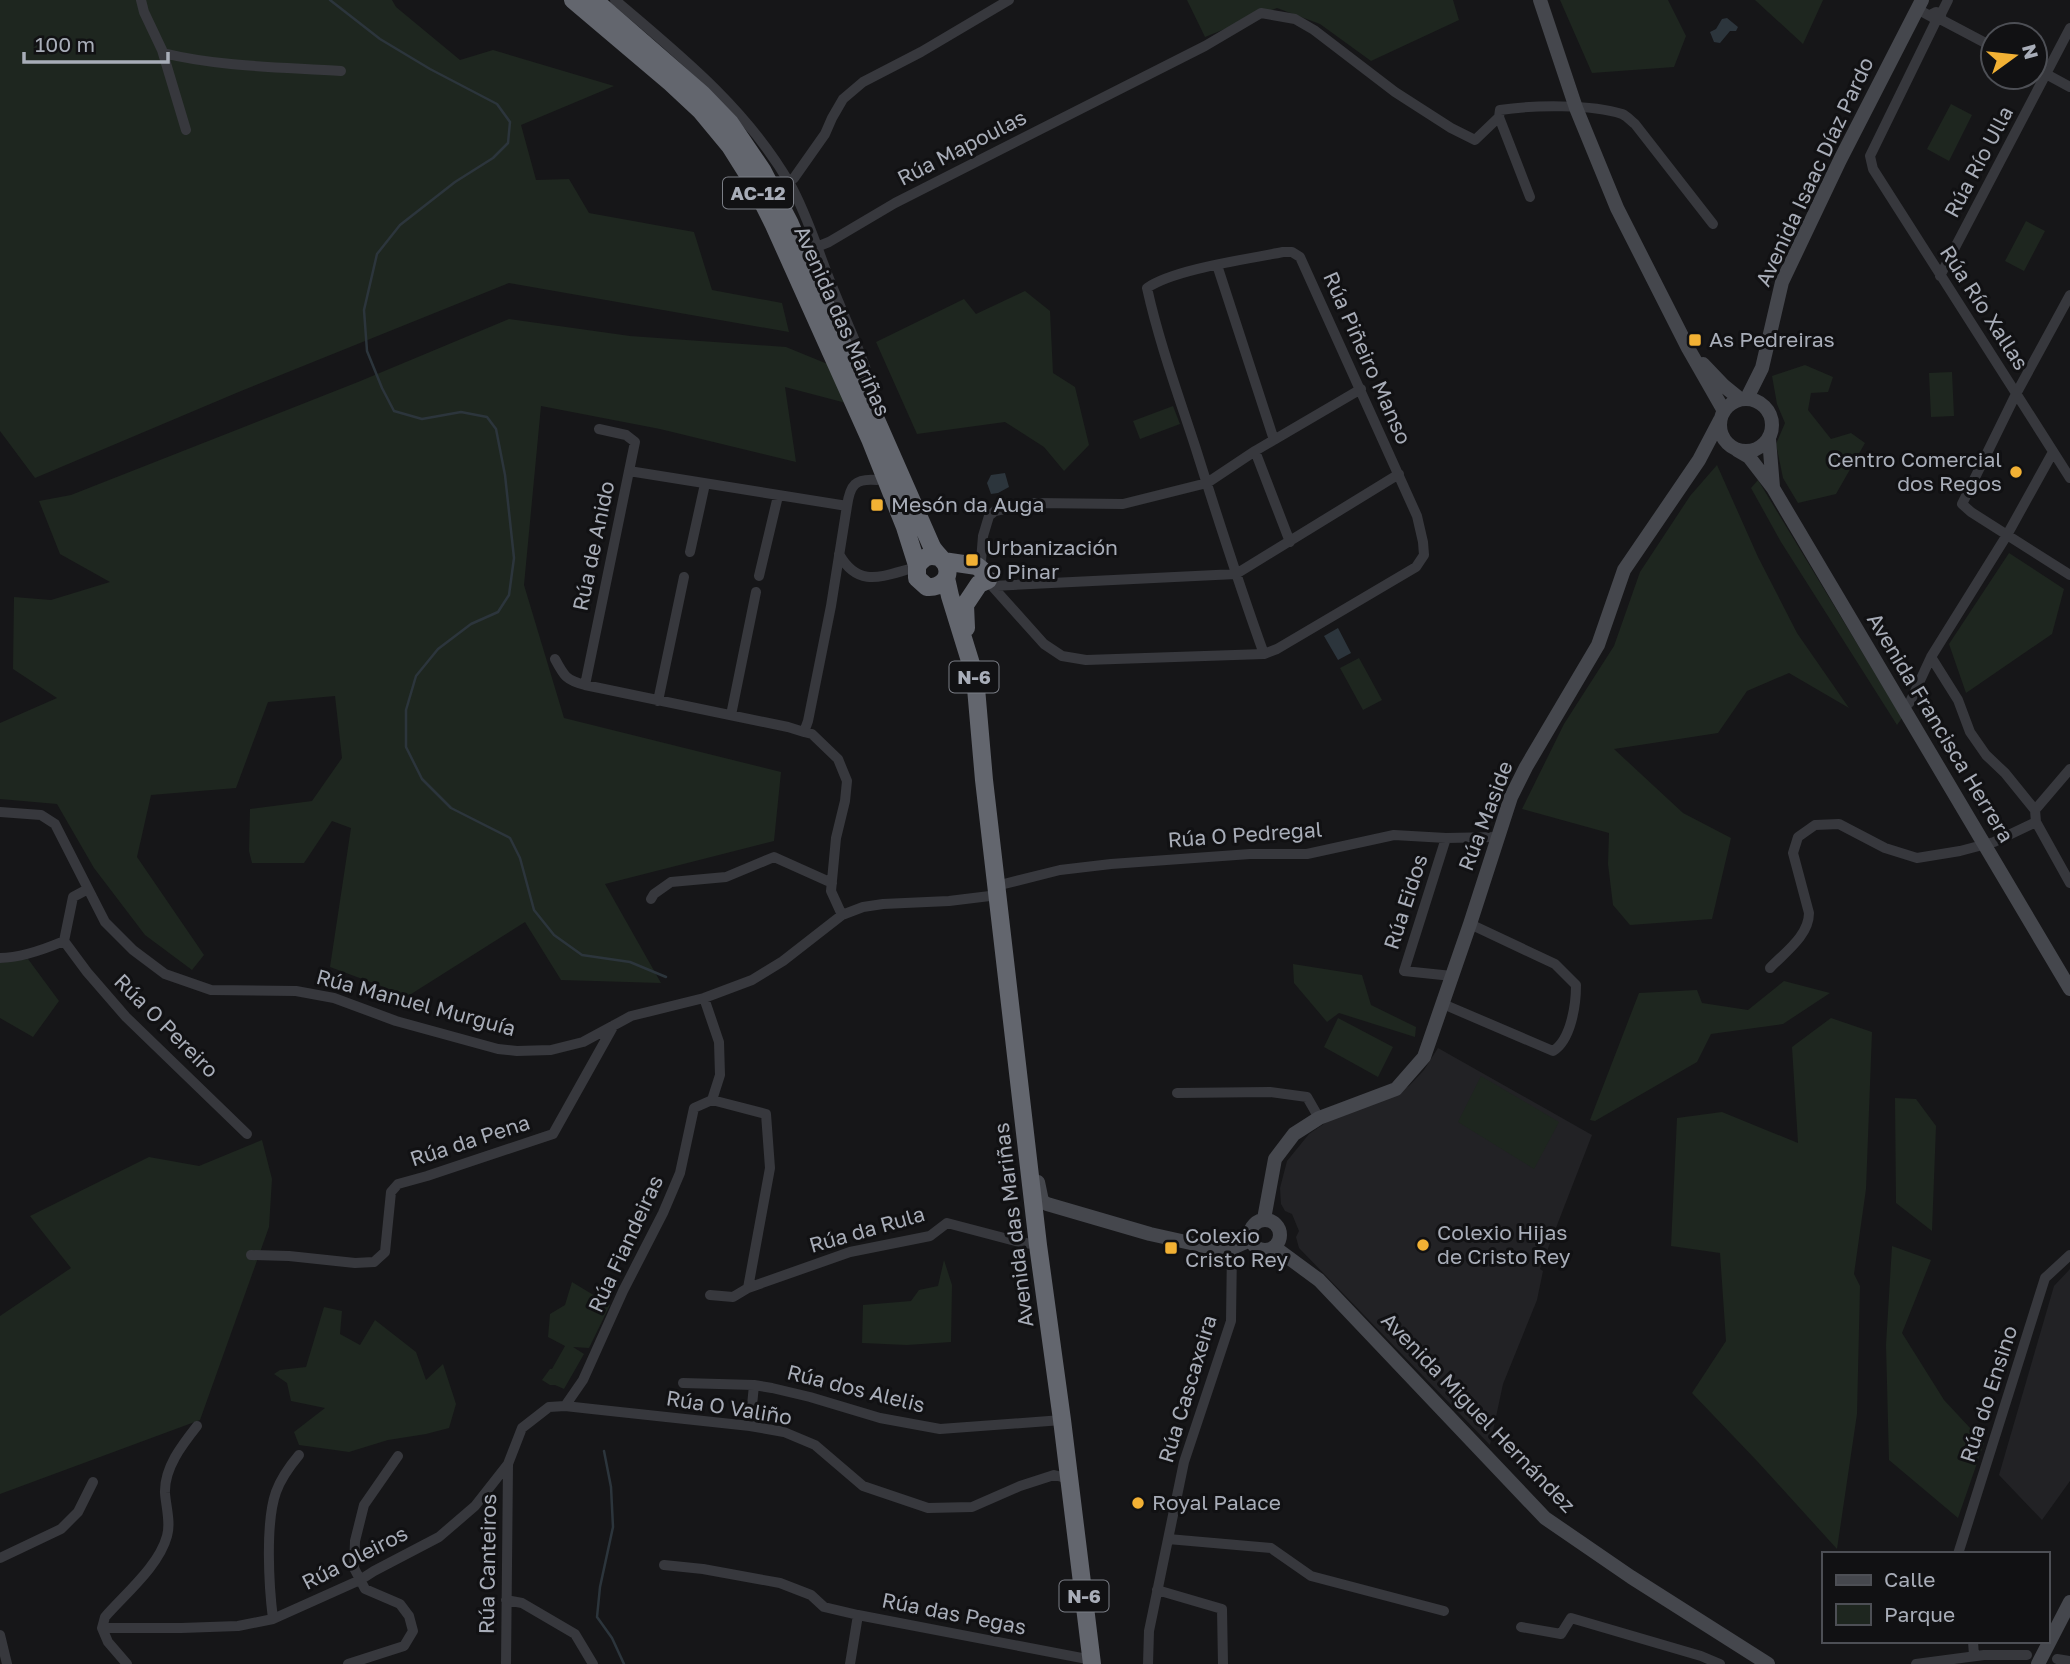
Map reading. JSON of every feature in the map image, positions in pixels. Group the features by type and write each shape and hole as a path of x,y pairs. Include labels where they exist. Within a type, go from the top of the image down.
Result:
{"highway":[{"name":"Avenida das Mariñas","path":"573,0 701,111 730,146 752,181 878,458 917,566"},
{"name":"Avenida das Mariñas","path":"594,0 702,94 730,123 762,170 790,224 882,435 944,568 954,612 971,664 977,700 1038,1245 1092,1662"},
{"path":"917,566 924,558 933,556 944,568 985,580 965,605 971,664"},
{"name":"AC-12","path":"917,566 917,578 927,587"},
{"path":"927,587 936,587 944,568"},
{"name":"Avenida das Mariñas","path":"927,587 946,611 957,638 984,780"}],"street":[{"path":"141,0 163,53 186,130"},
{"name":"Avenida das Mariñas","path":"615,0 719,91 758,136 789,182 819,246 870,380 882,435"},
{"path":"789,182 825,134 843,99 863,82 1009,0"},
{"path":"1540,0 1576,108 1616,208 1722,416 1721,434 1733,447 1755,450 1769,439 1773,424 1768,410 1763,404 1743,399 1724,386 1688,348"},
{"path":"1937,18 1948,0"},
{"path":"1920,5 1937,18 1979,40"},
{"name":"Avenida Isaac Díaz Pardo","path":"1763,404 1762,368 1782,282 1840,160 1920,5"},
{"name":"Rúa Mapoulas","path":"819,246 895,203 1205,46 1261,13 1295,19 1395,92 1475,140 1499,117"},
{"name":"Rúa Río Xallas","path":"1937,18 1870,156 1873,169 2070,478"},
{"name":"Rúa Río Ulla","path":"2049,68 2070,28"},
{"path":"163,53 235,63 341,71"},
{"path":"2049,76 2070,87"},
{"name":"Rúa Río Ulla","path":"1940,276 2037,91"},
{"path":"1530,197 1499,117 1500,110 1595,109 1625,115 1644,135 1713,224"},
{"name":"Rúa Piñeiro Manso","path":"985,580 1044,644 1062,656 1086,660 1264,654 1416,568 1424,555 1417,516 1300,257 1292,252 1217,265 1157,281 1147,288 1155,324 1207,483"},
{"path":"1217,265 1274,440"},
{"path":"2070,295 2016,394 1962,503 1971,512 2070,575"},
{"name":"Avenida Isaac Díaz Pardo","path":"1743,399 1762,368"},
{"path":"1361,389 1255,451 1207,483 1123,503 1035,503 995,510 989,516 983,536 981,561 985,580 1236,574 1399,474"},
{"path":"1722,416 1733,402 1743,399"},
{"name":"Rúa Maside","path":"1264,1219 1275,1159 1294,1134 1319,1118 1396,1088 1424,1057 1511,797 1598,645 1624,570 1699,460 1722,416"},
{"path":"599,429 626,435 635,443 629,471"},
{"name":"Avenida Francisca Herrera","path":"1769,439 1773,488"},
{"name":"Rúa Maside","path":"1699,460 1733,447"},
{"name":"Avenida Francisca Herrera","path":"1733,447 1749,457 1773,488 2070,989"},
{"path":"1255,451 1290,542"},
{"path":"1904,708 1910,702 1931,657 2007,535 2053,452"},
{"path":"878,458 877,480 895,516 905,527"},
{"name":"Rúa de Anido","path":"585,685 629,471 847,506"},
{"path":"804,732 831,606 848,495 856,482 864,479 877,480"},
{"path":"1207,483 1264,654"},
{"path":"690,552 705,484"},
{"path":"759,576 778,496"},
{"path":"839,554 847,566 860,576 878,576 917,566"},
{"path":"657,701 684,577"},
{"path":"731,715 756,592"},
{"path":"1931,657 1958,701 1970,732 1986,755 2005,772 2035,810 2036,822 2070,883"},
{"path":"555,659 569,681 813,734 838,759 847,781 836,838 831,891 842,915"},
{"path":"2035,810 2070,769"},
{"name":"Rúa Manuel Murguía","path":"0,812 41,815 54,824 105,922 133,950 165,974 211,990 296,991 334,998 397,1021 498,1049 517,1051 551,1050 583,1042 631,1016 704,998 752,980 783,961 842,915 863,907 949,901 997,891"},
{"path":"1770,968 1805,931 1809,922 1793,853 1798,837 1815,825 1839,824 1885,848 1917,858 1985,844 2036,822"},
{"name":"Rúa O Pedregal","path":"997,891 1060,870 1111,864 1250,854 1307,854 1394,835 1497,837"},
{"name":"Rúa Eidos","path":"1446,838 1404,971 1452,976"},
{"path":"652,899 654,894 671,882 726,877 774,857 832,883"},
{"path":"0,958 64,941 74,897 88,889"},
{"path":"1443,1004 1553,1051 1564,1040 1576,1004 1576,985 1555,964 1470,924"},
{"name":"Rúa O Pereiro","path":"64,941 126,1017 247,1133"},
{"path":"704,998 719,1042 720,1075 712,1100 766,1114 770,1168 748,1288"},
{"name":"Rúa da Pena","path":"251,1255 373,1262 385,1252 391,1192 398,1184 427,1177 553,1134 614,1024"},
{"path":"1020,1089 1030,1121 1040,1196 1047,1205 1150,1234 1213,1248 1232,1248 1250,1240"},
{"path":"1177,1093 1270,1092 1307,1097 1319,1118"},
{"name":"Rúa Fiandeiras","path":"565,1406 583,1380 623,1291 663,1213 680,1173 694,1108 712,1100"},
{"path":"1049,1328 1052,1313 1043,1220 1053,1211 1062,1209"},
{"path":"1264,1219 1278,1228 1279,1238 1270,1249 1260,1249 1250,1240 1249,1235 1252,1226 1264,1219"},
{"name":"Rúa da Rula","path":"710,1295 733,1297 748,1288 850,1252 930,1236 947,1223 1038,1245"},
{"name":"Avenida Miguel Hernández","path":"1274,1247 1319,1280 1545,1518 1631,1577 1769,1664"},
{"name":"Rúa Cascaxeira","path":"1148,1664 1149,1630 1184,1462 1231,1321 1232,1248"},
{"name":"Rúa do Ensino","path":"1959,1552 2045,1279 2070,1255"},
{"name":"Rúa dos Alelis","path":"683,1383 754,1385 810,1397 880,1418 940,1429 1062,1420"},
{"path":"750,1426 754,1385"},
{"name":"Rúa O Valiño","path":"565,1406 784,1432 816,1445 863,1486 929,1508 972,1507 1020,1486 1054,1475 1070,1482"},
{"name":"Rúa Oleiros","path":"102,1628 226,1626 274,1619 360,1580 439,1537 475,1506 508,1464 522,1428 549,1407 565,1406"},
{"path":"127,1664 108,1642 102,1628 105,1617 153,1564 167,1536 165,1489 175,1455 197,1426"},
{"path":"274,1619 271,1519 275,1494 284,1473 299,1455"},
{"path":"348,1664 404,1646 413,1631 410,1616 400,1604 365,1589 354,1569 355,1541 364,1504 398,1456"},
{"name":"Rúa Canteiros","path":"506,1664 508,1464"},
{"path":"0,1558 61,1529 78,1512 93,1482"},
{"path":"1168,1539 1271,1548 1311,1576 1444,1611"},
{"path":"664,1565 780,1583 811,1595 824,1607 858,1615"},
{"path":"1157,1590 1222,1609 1223,1664"},
{"path":"506,1600 522,1603 575,1634 593,1664"},
{"path":"2049,1634 2070,1602"},
{"name":"Rúa das Pegas","path":"850,1664 858,1615 1092,1662"},
{"path":"1521,1627 1561,1634 1571,1618 1720,1664"},
{"path":"0,1635 7,1664"},
{"path":"1973,1643 1974,1656"},
{"path":"1916,1664 1974,1656 2032,1659 2043,1643"},
{"path":"2057,1659 2070,1661"}],"shaded area":[{"path":"1727,18 1738,27 1736,31 1730,31 1720,43 1714,42 1710,32 1716,29 1722,19"},
{"path":"1005,473 1009,487 991,494 987,483 991,475"},
{"path":"1338,628 1351,653 1338,660 1324,636"},
{"name":"Colexio Hijas de Cristo Rey","path":"1438,1048 1592,1135 1540,1269 1543,1271 1537,1300 1503,1384 1490,1445 1299,1248 1296,1237 1299,1231 1292,1214 1285,1211 1281,1204 1280,1188 1287,1161 1309,1134 1328,1121 1409,1086 1424,1070"},
{"path":"2070,1269 2070,1481 2042,1520 1999,1475 2054,1286"}],"green space":[{"path":"0,0 392,0 396,7 460,60 493,50 614,86 521,125 536,180 569,179 589,213 694,232 712,290 782,303 789,332 509,283 35,478 0,431"},
{"path":"1187,0 1453,0 1459,20 1371,61 1320,24 1277,8 1205,37"},
{"path":"1560,0 1668,0 1686,36 1674,67 1592,73"},
{"path":"1755,0 1823,0 1803,44"},
{"path":"1951,104 1972,115 1949,161 1927,149"},
{"path":"2026,221 2045,231 2024,271 2005,261"},
{"path":"1025,291 1050,311 1053,373 1075,387 1089,445 1064,471 1044,447 1005,422 917,434 876,342 964,299 976,314"},
{"path":"509,319 630,336 786,347 830,365 846,403 785,387 796,462 660,429 541,406 524,585 564,718 781,772 774,841 605,884 661,983 561,980 525,922 408,996 330,967 351,828 332,821 304,863 252,863 249,851 250,809 312,801 342,758 335,696 268,702 236,788 151,795 137,857 204,955 192,970 145,935 94,868 57,804 0,799 0,723 57,698 13,669 14,597 51,600 110,582 60,554 39,501 71,495 358,382"},
{"path":"1805,365 1833,377 1828,392 1811,393 1808,410 1831,439 1851,433 1865,443 1836,494 1798,503 1783,478 1776,444 1785,423 1777,404 1772,376"},
{"path":"1952,372 1954,416 1931,417 1929,373"},
{"path":"1173,406 1180,424 1140,439 1133,421"},
{"path":"1717,465 1758,557 1797,633 1849,708 1789,673 1747,691 1718,733 1614,749 1683,813 1731,838 1712,919 1630,925 1613,905 1608,864 1609,833 1522,809 1564,724 1614,646 1640,572 1690,496"},
{"path":"1758,480 1902,718 1897,725 1781,542 1751,488"},
{"path":"2009,553 2064,589 2052,634 1966,693 1949,644"},
{"path":"1359,658 1382,700 1363,710 1340,668"},
{"path":"28,959 59,1001 33,1037 0,1018 0,963"},
{"path":"1293,964 1362,975 1371,1005 1416,1027 1415,1037 1339,1013 1327,1022 1294,983"},
{"path":"1784,981 1830,993 1783,1024 1711,1034 1697,1062 1595,1121 1590,1120 1639,993 1697,990 1702,1003 1748,1010"},
{"path":"1338,1018 1393,1047 1378,1077 1324,1047"},
{"path":"1831,1018 1872,1032 1866,1189 1854,1274 1860,1286 1857,1414 1837,1549 1692,1393 1726,1341 1720,1253 1671,1246 1677,1118 1722,1112 1798,1143 1792,1047"},
{"path":"1481,1076 1559,1122 1534,1169 1458,1122"},
{"path":"1895,1098 1916,1099 1936,1126 1932,1231 1896,1203"},
{"path":"262,1140 272,1179 269,1227 200,1420 0,1494 0,1316 71,1268 30,1216 149,1157 199,1166"},
{"path":"1892,1246 1931,1260 1902,1333 1944,1400 1984,1443 1958,1518 1889,1460 1886,1345"},
{"path":"944,1260 952,1285 951,1342 907,1345 862,1343 863,1305 911,1301 919,1290 938,1286"},
{"path":"572,1282 610,1305 589,1348 573,1347 584,1354 564,1389 542,1380 552,1369 565,1346 548,1337 550,1314 565,1305"},
{"path":"324,1307 342,1311 340,1334 360,1345 375,1320 416,1352 426,1380 443,1364 456,1404 449,1428 388,1440 349,1452 299,1445 294,1432 325,1408 291,1401 287,1383 274,1374 280,1370 306,1367"}],"waterway":[{"path":"330,0 380,39 497,104 510,122 508,143 493,158 455,182 400,225 377,254 364,310 367,351 394,411 422,419 461,412 487,417 496,429 505,475 514,558 509,595 498,612 471,624 438,649 416,676 406,710 406,747 422,779 451,808 510,838 520,858 534,910 554,935 582,955 630,962 666,977"},
{"path":"604,1451 611,1487 613,1527 600,1587 597,1617 612,1638 624,1664"}],"place":[{"name":"As Pedreiras","path":"1695,340"},
{"name":"Centro Comercial dos Regos","path":"2016,472"},
{"name":"Mesón da Auga","path":"877,505"},
{"name":"Urbanización O Pinar","path":"972,560"},
{"name":"Colexio Hijas de Cristo Rey","path":"1423,1245"},
{"name":"Colexio Cristo Rey","path":"1171,1248"},
{"name":"Royal Palace","path":"1138,1503"}]}
